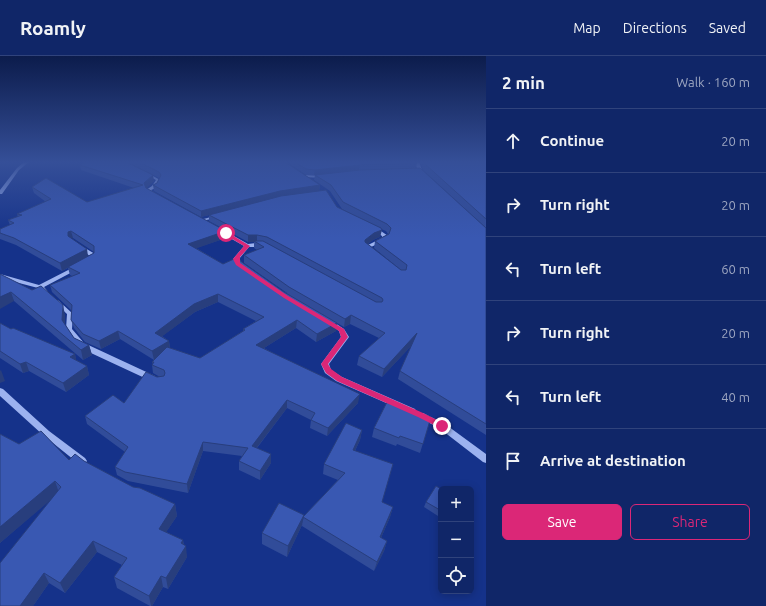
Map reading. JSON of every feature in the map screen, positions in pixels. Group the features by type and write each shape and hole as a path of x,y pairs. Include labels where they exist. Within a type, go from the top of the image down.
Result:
{"street":[{"path":"153,188 148,190 149,192 160,198"},
{"path":"202,220 224,214"},
{"path":"195,216 208,223"},
{"path":"368,225 385,236 384,239 369,246 368,248 375,255"},
{"path":"214,226 247,246 257,245 270,250"},
{"path":"40,287 92,259 93,255 77,244"},
{"path":"247,246 236,259 238,264 250,272"},
{"path":"0,276 40,287 70,314 69,329 81,344 161,382"},
{"path":"324,319 342,330 345,337 325,364 328,371 339,379 442,426 486,459"},
{"path":"0,390 46,433 91,468"}],"building":[{"path":"33,188 63,188 87,202 134,188 146,188 226,231 188,244 223,264 236,258 284,292 337,323 317,334 297,320 256,345 360,394 328,428 311,420 315,413 287,400 252,446 271,454 260,471 239,461 248,448 203,442 187,484 125,472 115,467 128,447 85,416 113,395 124,403 146,372 157,377 164,376 164,370 152,365 154,362 152,362 167,347 200,358 245,330 243,329 264,317 218,294 194,304 155,333 169,341 152,351 118,331 99,341 83,334 71,320 72,305 50,285 80,273 68,267 94,253 94,246 71,231 68,232 68,236 87,249 60,263 14,238 0,233 0,229 14,223 8,220 22,215 17,214 51,199"},
{"path":"158,188 302,188 280,191 201,211"},
{"path":"333,188 442,188 486,228 486,424 400,371 417,333 384,369 359,356 385,333 351,315 345,319 289,287 244,255 264,247 254,241 263,241 376,302 382,302 382,298 267,237 248,235 209,215 281,196 326,190 337,207 381,228 382,230 374,233 365,240 365,242 401,270 406,270 407,265 375,241 389,234 391,228 387,224 343,202"},
{"path":"451,188 486,188 486,219"},
{"path":"0,274 32,290 41,286 63,305 62,320 74,338 89,345 81,350 11,292 0,297"},
{"path":"0,323 11,329 13,328 75,354 70,357 87,366 63,383 26,362 20,364 0,351"},
{"path":"387,402 431,417 423,444 400,436 399,438 374,428"},
{"path":"346,423 362,430 353,450 393,464 382,502 393,507 380,537 387,541 377,562 303,517 345,473 324,464"},
{"path":"41,431 69,460 75,454 84,461 133,487 140,488 175,504 159,529 183,540 181,543 186,546 166,578 161,576 149,596 114,577 127,558 93,541 60,583 44,573 20,606 0,606 0,563 61,487 55,481 0,527 0,434 19,444"},
{"path":"436,486 438,487 438,509 426,502"},
{"path":"279,503 304,515 288,546 262,533"}],"route":[{"path":"226,233 247,246 237,256 236,259 238,264 286,297 331,322 342,330 345,337 325,364 328,371 339,379 442,426"}]}
